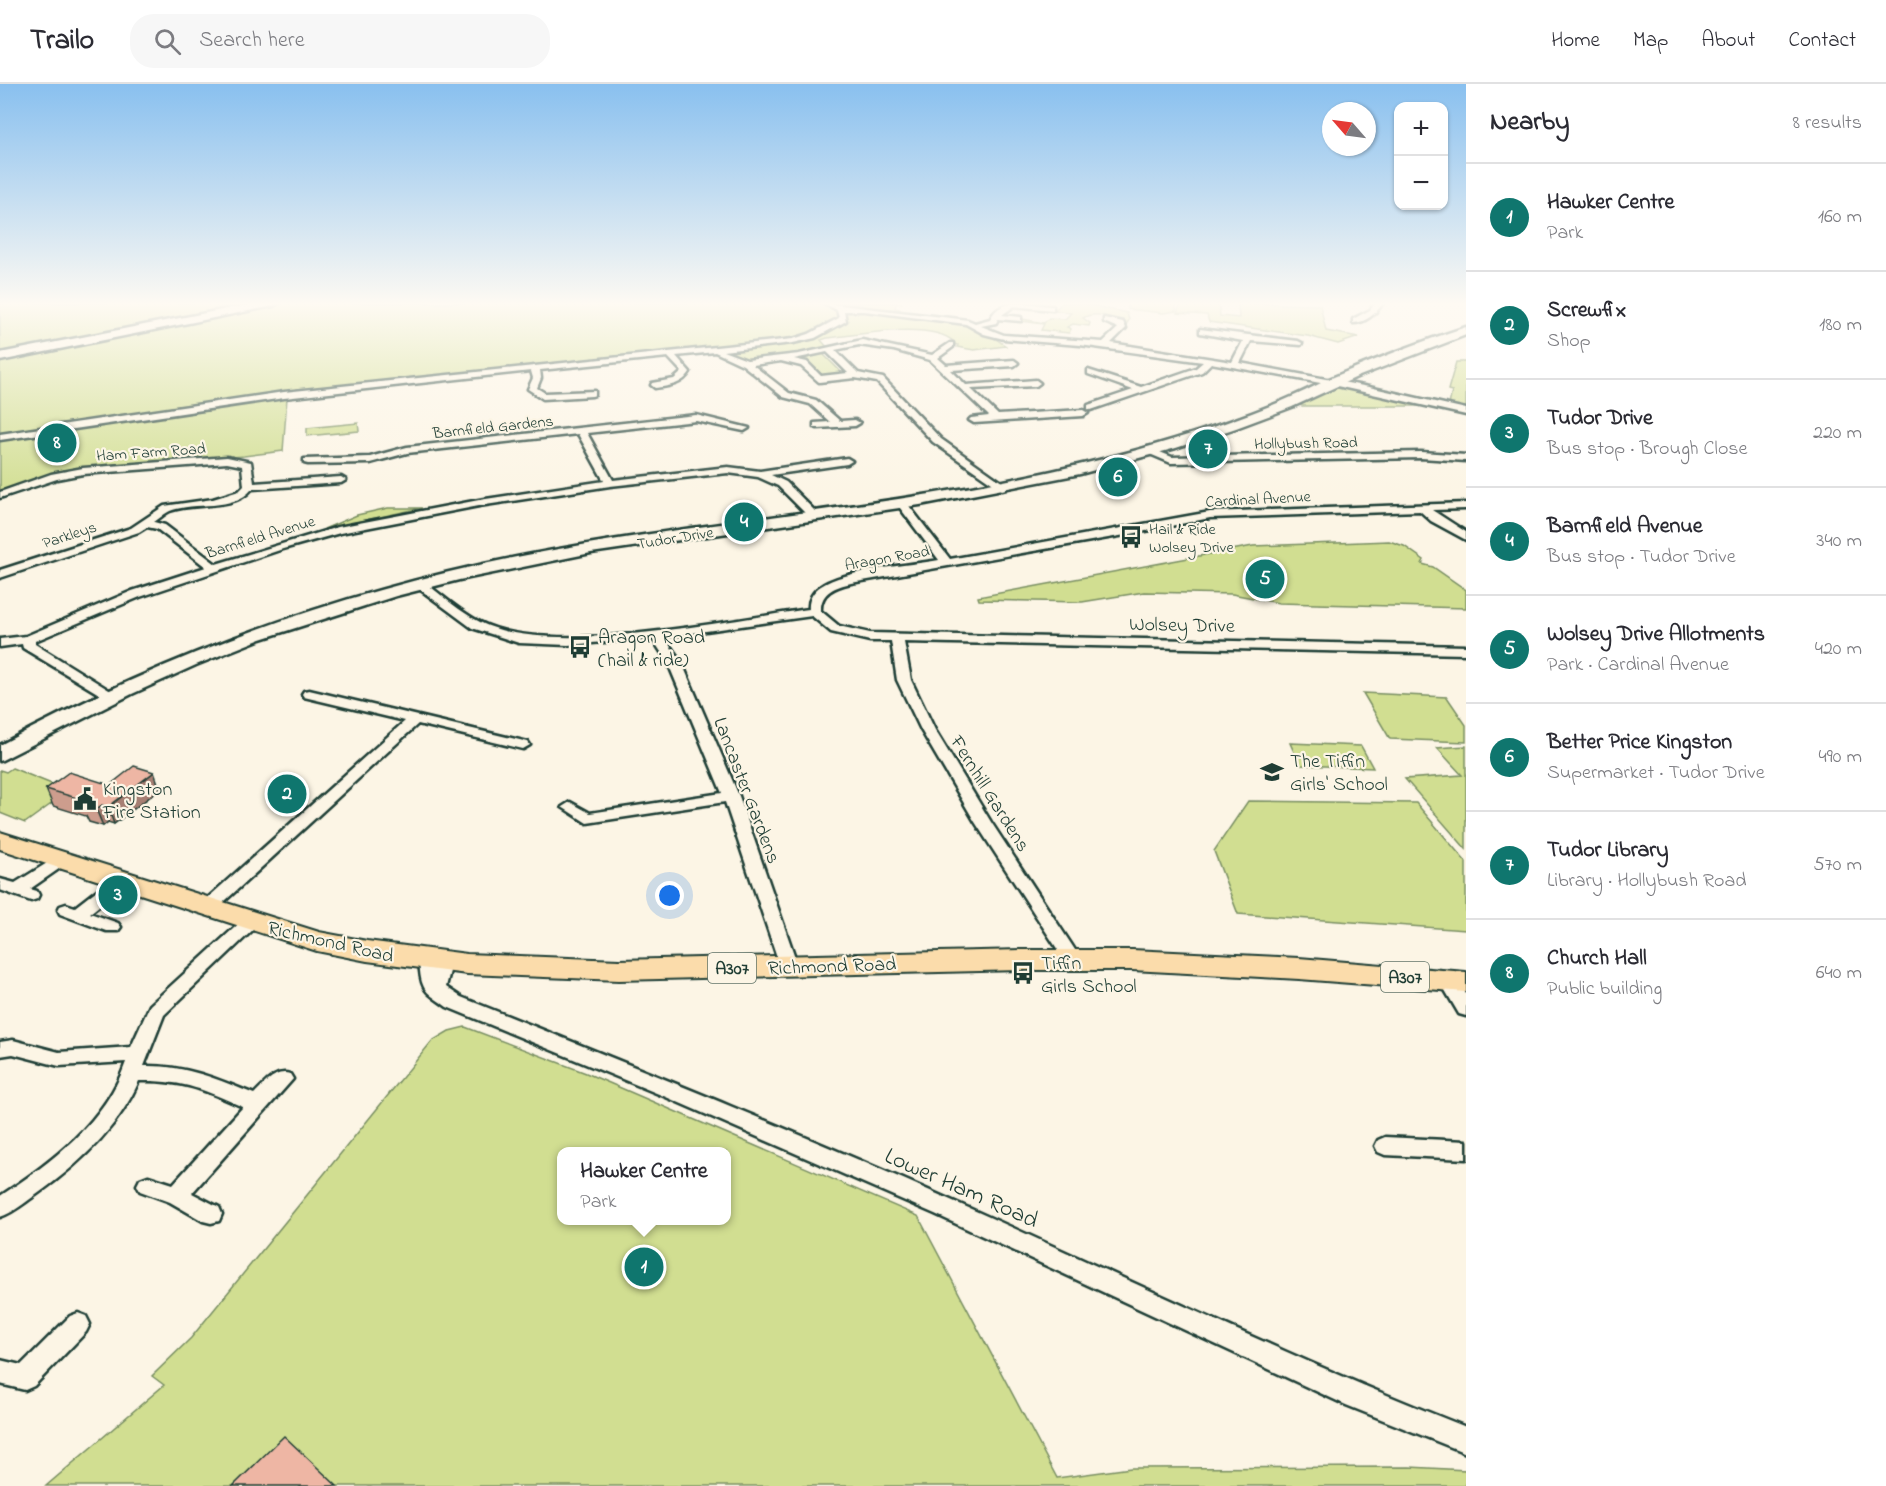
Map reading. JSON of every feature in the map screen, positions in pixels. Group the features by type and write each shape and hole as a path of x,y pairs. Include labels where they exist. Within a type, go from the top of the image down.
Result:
{"main road":[{"name":"Richmond Road","path":"0,840 251,922 436,970 504,968 639,970 1073,960 1223,964 1457,981"}],"street":[{"path":"0,437 264,397 540,368"},
{"path":"655,385 674,382 683,377 686,372 683,368"},
{"path":"753,368 786,395 813,402 837,423"},
{"path":"808,368 819,379 855,375 880,380 936,440 1002,487"},
{"path":"848,368 855,375"},
{"path":"945,368 967,387 996,418"},
{"path":"974,420 1087,410 1201,368"},
{"path":"1257,368 1466,412"},
{"name":"Tudor Drive","path":"0,754 109,696 261,635 420,585 528,559 1002,487 1067,472 1216,430 1371,368"},
{"path":"535,369 537,378 532,388 543,396 592,393"},
{"path":"1091,372 1142,390"},
{"path":"674,382 685,386"},
{"path":"967,387 1036,383"},
{"path":"540,409 543,396"},
{"name":"Barnfield Gardens","path":"308,461 370,460 407,450 696,418 744,428"},
{"path":"817,425 855,423"},
{"name":"Barnfield Gardens","path":"582,432 610,483"},
{"name":"Hollybush Road","path":"1148,450 1171,460 1421,455 1466,458"},
{"name":"Ham Farm Road","path":"0,495 55,476 83,471 227,460 247,464 246,490"},
{"name":"Barnfield Avenue","path":"0,643 29,639 136,594 213,567 327,533 400,516 610,483 716,470 759,474 848,461"},
{"name":"Barnfield Avenue","path":"759,474 790,489 814,516"},
{"path":"246,490 341,480"},
{"name":"Parkleys","path":"0,574 135,530 168,508 214,502 246,490"},
{"path":"902,504 925,535 930,546 948,563"},
{"name":"Cardinal Avenue","path":"948,563 1210,515 1466,506"},
{"path":"1424,509 1435,519 1466,537"},
{"path":"146,523 161,527 213,567"},
{"name":"Aragon Road","path":"815,612 815,598 828,586 839,582 948,563"},
{"path":"420,585 476,625 519,639 568,641 656,634 815,612 827,624 844,633 897,638"},
{"name":"Lancaster Gardens","path":"656,634 675,663 731,796 789,966"},
{"name":"Wolsey Drive","path":"897,638 1466,650"},
{"name":"Fernhill Gardens","path":"897,638 904,680 928,730 983,822 1073,960"},
{"path":"29,639 28,645 109,696"},
{"path":"309,694 524,746"},
{"path":"208,907 416,719"},
{"path":"570,807 587,818 731,796"},
{"path":"0,884 24,893 60,860"},
{"path":"112,927 72,912 121,880"},
{"path":"0,1208 52,1171 89,1138 122,1095 147,1025 157,1010 251,922"},
{"name":"Lower Ham Road","path":"436,970 454,1002 673,1091 934,1203 1355,1396 1466,1440"},
{"path":"1457,981 1466,1009"},
{"path":"0,1049 13,1047 59,1059 138,1054"},
{"path":"131,1074 168,1073 201,1080 257,1104"},
{"path":"177,1195 257,1104 283,1079"},
{"path":"1384,1146 1466,1150"},
{"path":"148,1185 177,1195 211,1214"},
{"path":"0,1372 25,1378 78,1324"}],"green space":[{"path":"0,368 554,368 287,398 283,451 77,470 0,492"},
{"path":"807,368 837,368 844,375 821,378"},
{"path":"1454,368 1466,368 1466,410 1449,405 1452,391 1448,390"},
{"path":"1336,386 1427,406 1302,406 1297,404"},
{"path":"358,423 359,431 307,436 307,428"},
{"path":"388,508 422,508 324,529 357,515"},
{"path":"1389,541 1404,546 1424,560 1422,564 1433,567 1466,590 1466,608 1279,603 1232,594 1144,592 1082,602 979,600 978,597 1253,546"},
{"path":"1363,693 1447,697 1466,725 1466,742 1390,739"},
{"path":"1290,743 1361,746 1373,768 1300,765"},
{"path":"1466,746 1466,849 1405,779 1462,775 1437,748"},
{"path":"12,768 69,791 25,823 0,813 0,770 6,772"},
{"path":"1248,801 1416,803 1466,862 1466,930 1238,914 1214,851"},
{"path":"465,1027 586,1073 918,1216 1057,1478 1131,1468 1409,1467 1466,1470 1466,1486 46,1486 164,1385 152,1376 191,1338 432,1041 449,1031"}],"building":[{"path":"134,766 154,772 108,807 102,805 96,809 82,805 87,801 46,789 69,772 110,785"},
{"path":"284,1436 337,1486 233,1486"}],"place":[{"name":"Church Hall","path":"57,443"},
{"name":"Tudor Library","path":"1208,449"},
{"name":"Better Price Kingston","path":"1118,477"},
{"name":"Barnfield Avenue","path":"744,522"},
{"name":"Hail & Ride Wolsey Drive","path":"1131,537"},
{"name":"Wolsey Drive Allotments","path":"1265,579"},
{"name":"Aragon Road (hail & ride)","path":"580,647"},
{"name":"The Tiffin Girls' School","path":"1272,772"},
{"name":"Screwfix","path":"287,794"},
{"name":"Kingston Fire Station","path":"85,799"},
{"name":"Tudor Drive","path":"118,895"},
{"name":"Tiffin Girls School","path":"1023,973"},
{"name":"Hawker Centre","path":"644,1267"}]}
